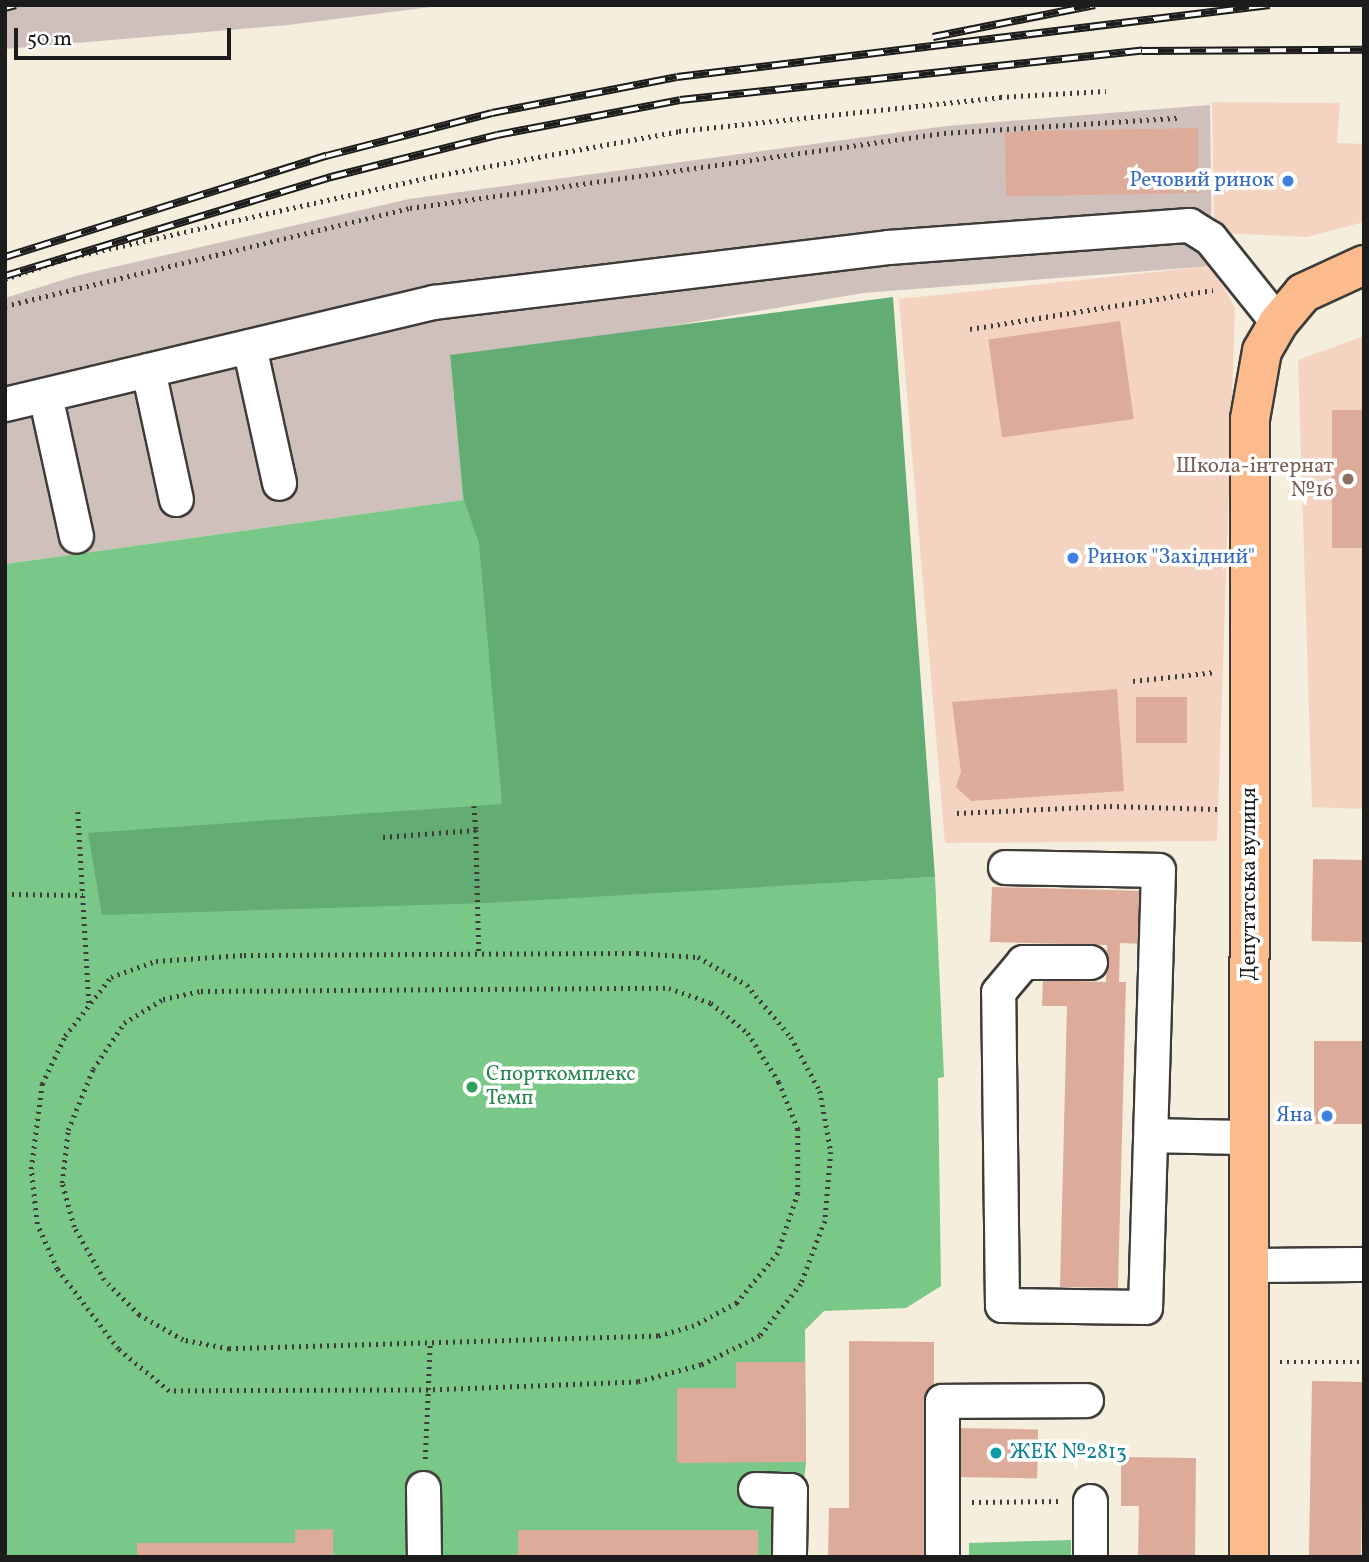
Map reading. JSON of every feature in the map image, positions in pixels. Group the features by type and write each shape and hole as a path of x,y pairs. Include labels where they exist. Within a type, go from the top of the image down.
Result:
{"main road":[{"name":"Депутатська вулиця","path":"1250,1557 1250,419 1262,351 1278,323 1303,293 1364,265"}],"lane":[{"path":"5,404 434,302 888,247 1189,225 1210,238 1278,323"},
{"path":"249,346 279,483"},
{"path":"148,370 177,499"},
{"path":"45,395 76,537"},
{"path":"1005,867 1158,870 1145,1307 1002,1305 998,992 1023,962 1090,962"},
{"path":"1151,1135 1250,1137"},
{"path":"1250,1265 1364,1265"},
{"path":"942,1557 942,1402 1086,1400"},
{"path":"423,1488 424,1557"},
{"path":"755,1489 790,1490 789,1557"},
{"path":"1090,1501 1090,1557"}],"path":[{"path":"5,279 68,258 435,176 679,131 1000,97 1106,92"},
{"path":"5,306 410,208 944,133 1179,118"},
{"path":"970,329 1224,289"},
{"path":"1133,681 1228,670"},
{"path":"474,806 479,954"},
{"path":"957,813 1110,806 1224,808"},
{"path":"78,812 89,1005"},
{"path":"383,837 476,830"},
{"path":"5,894 83,895"},
{"path":"637,953 698,957 747,985 791,1037 820,1091 831,1152 825,1221 802,1284 760,1336 701,1365 638,1382 428,1390 169,1391 118,1349 57,1269 37,1224 31,1169 42,1084 65,1036 89,1005 111,977 156,961 244,955 637,953"},
{"path":"669,988 711,1003 748,1033 779,1082 798,1129 798,1193 778,1253 737,1303 694,1326 658,1336 430,1343 229,1349 172,1334 139,1315 104,1280 74,1227 62,1184 68,1130 93,1069 124,1023 163,999 201,991 669,988"},
{"path":"423,1488 430,1343"},
{"path":"1268,1363 1364,1362"},
{"path":"942,1503 1090,1501"}],"shaded area":[{"path":"5,5 447,5 288,25 5,49"},
{"name":"Речовий ринок","path":"1212,102 1340,103 1337,143 1364,144 1364,222 1307,237 1221,233 1214,218"},
{"path":"1210,105 1212,266 863,293 619,335 450,356 464,500 5,564 5,298 79,275 409,199 946,126"},
{"name":"Ринок \"Західний\"","path":"1212,266 1235,308 1217,841 945,843 899,299"},
{"path":"1364,336 1364,809 1312,807 1298,360"}],"green space":[{"path":"893,297 935,877 487,903 102,915 88,833 502,804 479,543 464,500 450,355"},
{"name":"Спорткомплекс Темп","path":"575,382 755,887 935,877 944,1077 938,1078 941,1286 906,1308 824,1311 805,1330 806,1462 796,1557 5,1557 5,564 463,500 454,395"},
{"path":"1071,1540 1071,1557 969,1557 969,1543"}],"building":[{"path":"1198,128 1199,193 1006,196 1005,131"},
{"path":"1120,321 1134,419 1002,438 988,340"},
{"name":"Школа-інтернат №16","path":"1332,410 1364,410 1364,548 1332,548"},
{"path":"1117,689 1124,791 971,801 956,787 961,772 952,702"},
{"path":"1136,697 1187,697 1187,743 1136,743"},
{"path":"1313,859 1364,860 1363,942 1312,941"},
{"path":"992,887 1147,891 1146,944 1120,943 1119,982 1126,982 1118,1288 1060,1287 1067,1006 1042,1006 1043,980 1106,982 1107,945 990,942"},
{"path":"1314,1041 1364,1041 1364,1124 1314,1124"},
{"path":"849,1341 934,1342 934,1557 828,1557 829,1508 849,1508"},
{"path":"736,1362 805,1362 806,1462 677,1463 677,1388 736,1388"},
{"path":"1312,1381 1364,1382 1361,1557 1309,1557"},
{"name":"ЖЕК №2813","path":"955,1428 1038,1429 1037,1478 954,1477"},
{"path":"1121,1457 1196,1458 1195,1557 1138,1557 1139,1506 1121,1506"},
{"path":"333,1529 333,1557 137,1557 137,1543 295,1543 295,1530"},
{"path":"518,1530 758,1530 758,1557 518,1557"}],"railway":[{"path":"5,8 16,5"},
{"path":"933,37 1095,5"},
{"path":"5,257 326,156 492,113 677,77 1270,5"},
{"path":"5,276 331,177 497,135 680,100 1142,51 1364,50"}],"place":[{"name":"Речовий ринок","path":"1288,181"},
{"name":"Школа-інтернат №16","path":"1348,479"},
{"name":"Ринок \"Західний\"","path":"1073,558"},
{"name":"Спорткомплекс Темп","path":"472,1087"},
{"name":"Яна","path":"1327,1116"},
{"name":"ЖЕК №2813","path":"996,1453"}]}
